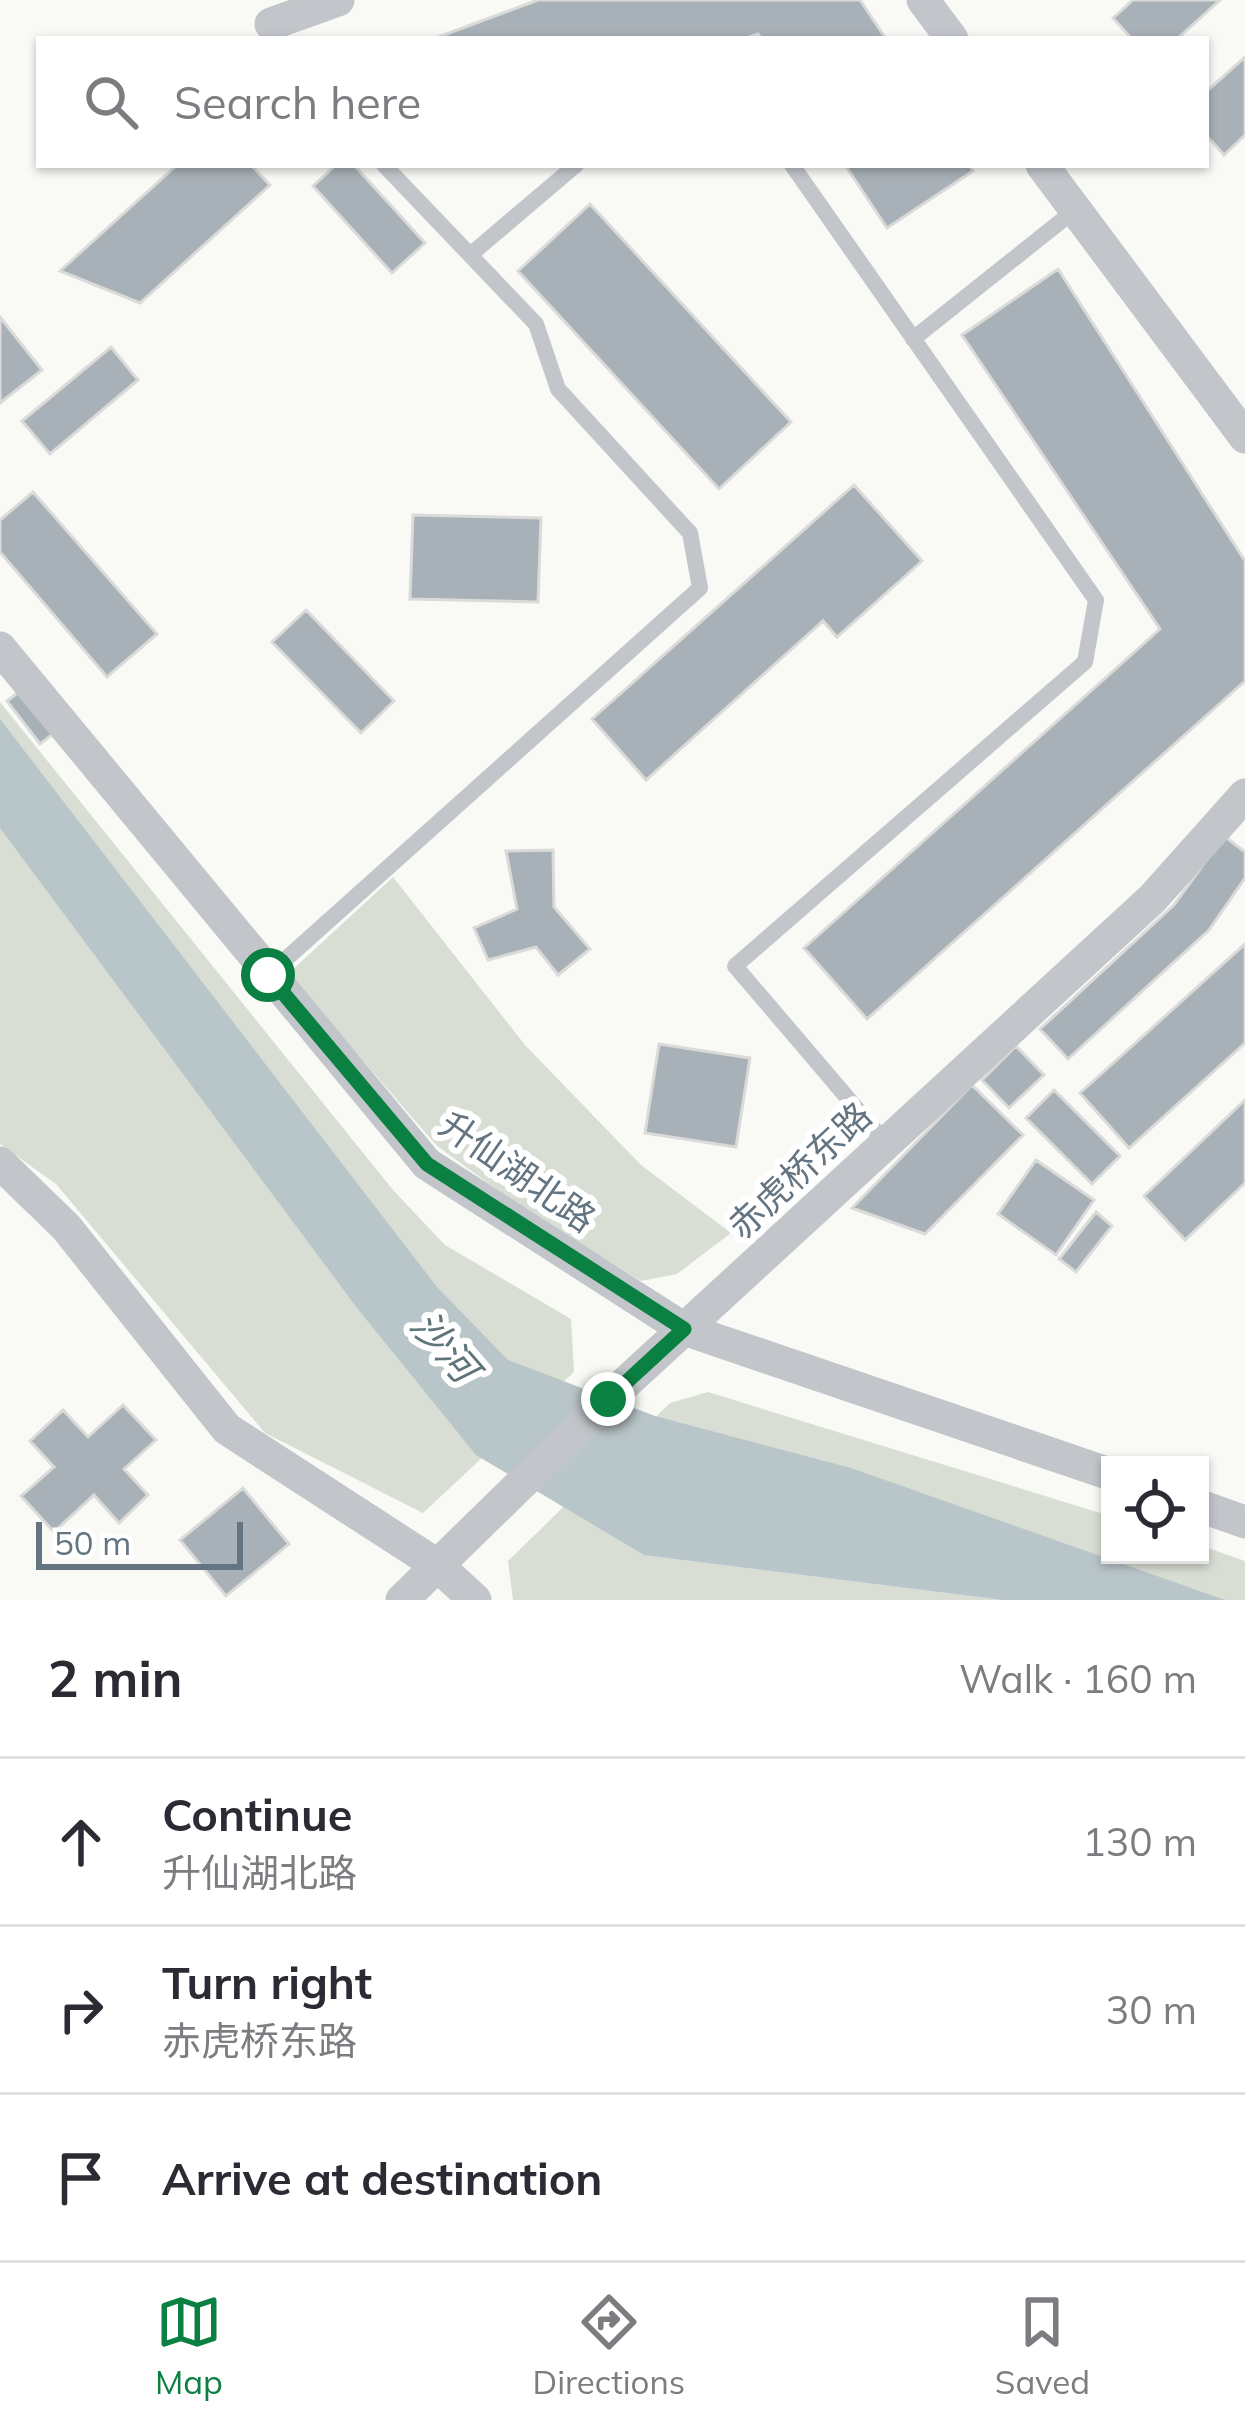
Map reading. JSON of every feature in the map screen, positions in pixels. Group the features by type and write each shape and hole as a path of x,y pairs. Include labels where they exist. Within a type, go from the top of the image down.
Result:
{"street":[{"path":"273,32 338,0"},
{"path":"923,0 950,36"},
{"path":"1044,168 1245,436"},
{"name":"升仙湖北路","path":"0,647 427,1164 684,1329 1101,1471"},
{"name":"赤虎桥东路","path":"402,1600 608,1399 1152,899 1245,795"},
{"path":"0,1163 66,1227 227,1430 437,1565 476,1600"},
{"path":"1209,1509 1245,1522"}],"lane":[{"path":"268,975 700,587 690,533 559,389 536,324 387,168"},
{"path":"470,255 572,168"},
{"path":"793,168 1096,600 1085,662 735,966 886,1144"},
{"path":"914,339 1075,210"}],"shaded area":[{"path":"0,702 393,1190 445,1245 571,1319 574,1372 423,1513 265,1433 56,1184 0,1144"},
{"path":"393,877 525,1045 641,1165 731,1233 677,1274 641,1281 528,1212 437,1146 288,974"},
{"path":"708,1392 1101,1513 1101,1564 1209,1564 1209,1548 1245,1561 1245,1600 513,1600 508,1561 670,1403"}],"water":[{"name":"沙河","path":"0,719 437,1287 508,1360 655,1416 851,1468 1101,1556 1101,1564 1123,1564 1225,1600 1004,1600 644,1555 476,1455 357,1308 0,828"}],"building":[{"path":"538,0 860,0 884,36 758,34 441,36"},
{"path":"1133,0 1220,0 1180,36 1129,36 1113,18"},
{"path":"1245,57 1245,135 1224,155 1209,138 1209,89"},
{"path":"174,168 254,168 270,185 140,303 60,271"},
{"path":"333,168 357,168 425,243 392,273 313,186"},
{"path":"847,168 971,168 973,171 887,228"},
{"path":"590,204 791,422 719,489 518,271"},
{"path":"1058,269 1245,561 1245,681 867,1019 804,948 1160,629 962,335"},
{"path":"0,317 42,370 0,403"},
{"path":"111,347 138,380 50,454 22,421"},
{"path":"854,485 922,561 837,637 823,621 646,780 592,719"},
{"path":"33,492 157,634 107,677 0,552 0,520"},
{"path":"413,515 541,518 538,602 410,599"},
{"path":"306,610 394,701 361,733 272,642"},
{"path":"25,687 58,730 40,744 7,701"},
{"path":"1224,836 1245,852 1245,878 1209,930 1068,1059 1040,1029 1174,905"},
{"path":"553,850 554,907 590,949 558,975 536,947 488,960 474,928 517,909 506,851"},
{"path":"1245,944 1245,1043 1129,1148 1080,1093"},
{"path":"659,1044 750,1058 736,1147 645,1133"},
{"path":"1016,1046 1044,1075 1009,1108 982,1080"},
{"path":"972,1085 1023,1135 925,1234 852,1208"},
{"path":"1054,1090 1120,1156 1092,1184 1026,1118"},
{"path":"1245,1100 1245,1183 1185,1240 1144,1196"},
{"path":"1036,1160 1094,1200 1056,1255 998,1214"},
{"path":"1096,1212 1112,1226 1076,1272 1059,1259"},
{"path":"123,1405 156,1440 124,1469 148,1495 119,1523 94,1495 54,1532 21,1496 54,1467 30,1441 63,1410 88,1437"},
{"path":"243,1488 289,1544 226,1596 180,1540"}],"route":[{"path":"268,975 427,1164 684,1329 608,1399"}]}
